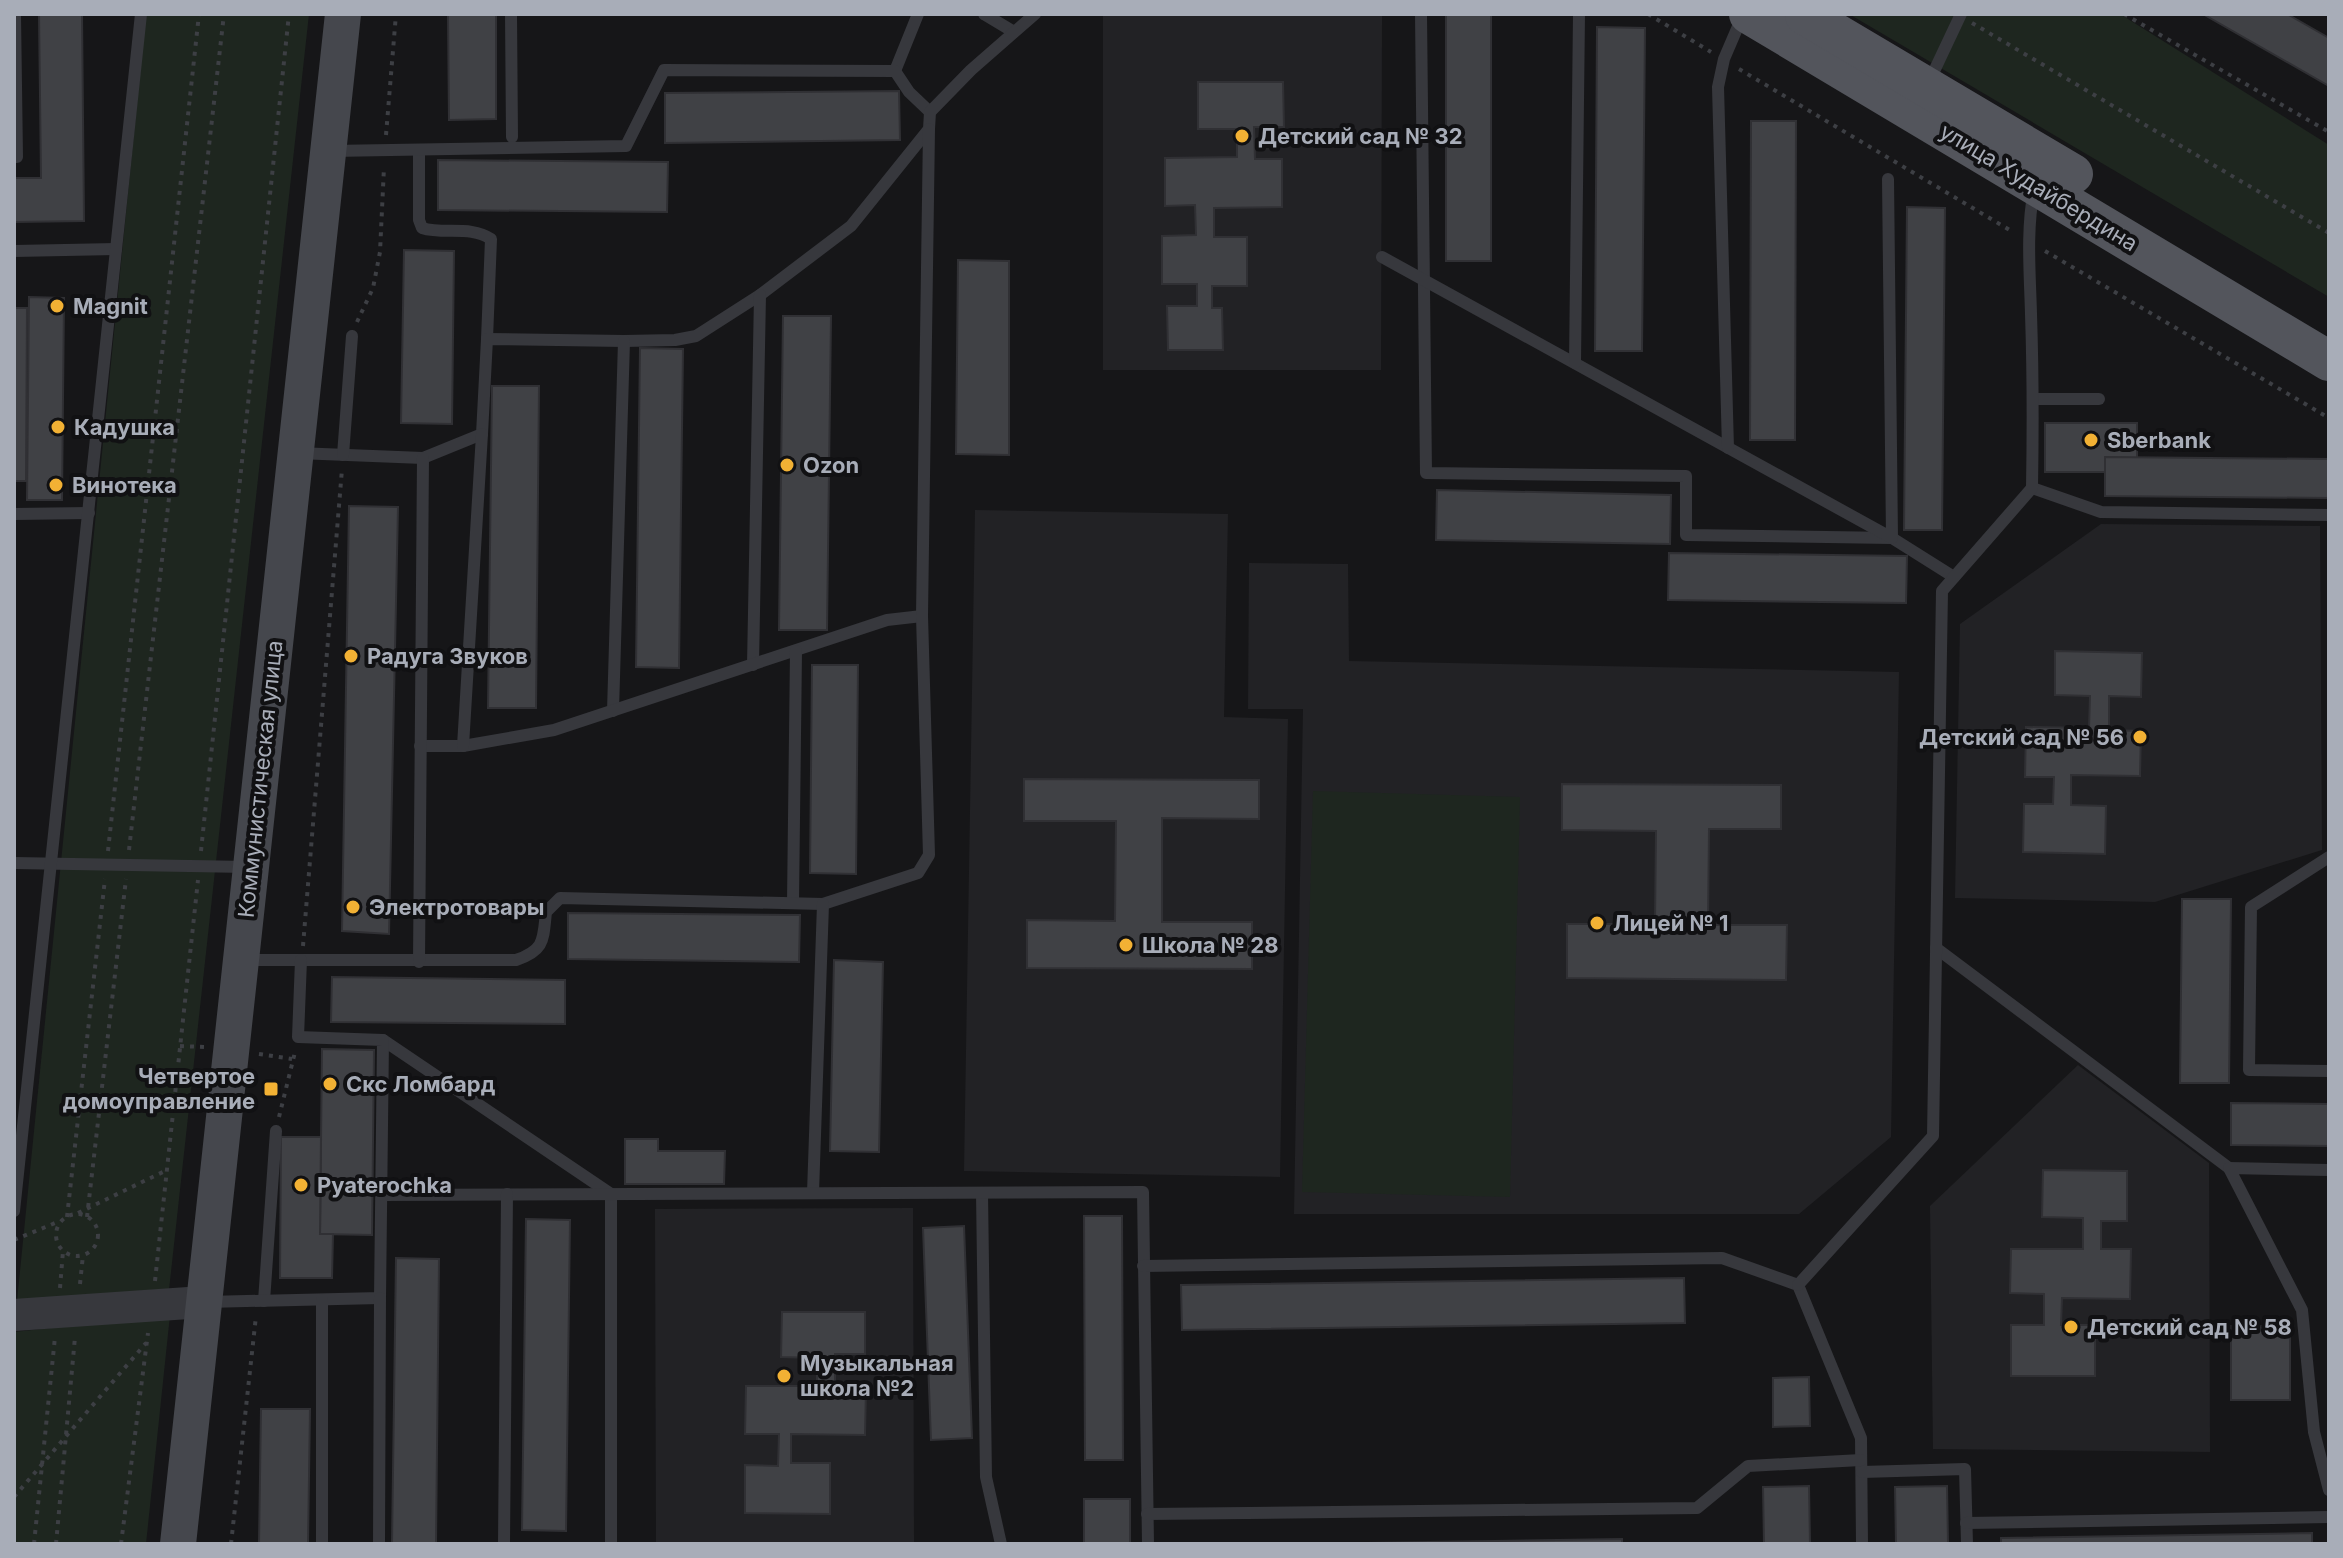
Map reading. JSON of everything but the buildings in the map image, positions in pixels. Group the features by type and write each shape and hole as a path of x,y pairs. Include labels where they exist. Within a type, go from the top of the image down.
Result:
{"main road":[{"name":"Коммунистическая улица","path":"178,1544 343,14"},
{"name":"улица Худайбердина","path":"1746,14 1920,99 2041,171 2329,331"},
{"name":"улица Худайбердина","path":"1803,14 1920,99"},
{"name":"улица Худайбердина","path":"2041,171 2329,361"}],"street":[{"path":"14,1315 203,1302"}],"lane":[{"path":"14,157 17,157 15,14"},
{"path":"14,1211 141,14"},
{"path":"511,14 512,137"},
{"path":"895,71 918,14"},
{"path":"984,14 1014,32"},
{"path":"241,960 516,960 533,955 543,942 546,912 560,898 823,904 918,873 929,855 922,616 930,112 971,70 1035,14"},
{"path":"1421,14 1426,473 1686,476 1686,535 1892,538"},
{"path":"1575,363 1579,14"},
{"path":"1728,448 1718,87 1724,59 1746,14"},
{"path":"1920,99 1961,15"},
{"path":"328,151 626,146 664,70 895,71"},
{"path":"895,71 909,92 930,112"},
{"path":"487,339 624,341 675,340 696,336 760,295 851,226 929,129"},
{"path":"419,150 419,220 422,228 482,233 491,239 463,746"},
{"path":"1798,1285 1933,1136 1942,591 2032,488 2030,207 2041,171"},
{"path":"1888,179 1892,538"},
{"path":"14,251 116,249"},
{"path":"1382,257 1892,538 1954,577"},
{"path":"753,665 760,295"},
{"path":"343,455 352,336"},
{"path":"613,711 624,341"},
{"path":"2033,399 2099,399"},
{"path":"295,453 423,458 482,434"},
{"path":"419,962 423,458"},
{"path":"2032,488 2101,512 2329,515"},
{"path":"14,514 89,513"},
{"path":"420,746 463,746 554,730 887,620 922,616"},
{"path":"793,903 796,651"},
{"path":"2329,857 2251,907 2249,1070 2329,1071"},
{"path":"14,863 251,867"},
{"path":"813,1193 823,904"},
{"path":"1936,948 2229,1168 2302,1310 2314,1432 2329,1490"},
{"path":"301,960 298,1037 383,1040 611,1194"},
{"path":"379,1544 383,1040"},
{"path":"261,1301 276,1131"},
{"path":"2229,1168 2329,1170"},
{"path":"382,1195 1143,1192 1148,1544"},
{"path":"982,1193 986,1477 1001,1544"},
{"path":"504,1544 507,1194"},
{"path":"611,1194 611,1544"},
{"path":"1143,1266 1722,1258 1798,1285 1861,1438 1862,1544"},
{"path":"203,1302 380,1298"},
{"path":"322,1300 322,1544"},
{"path":"1147,1514 1697,1508 1748,1466 1965,1469 1967,1544"},
{"path":"1966,1523 2329,1517"}],"path":[{"path":"56,1544 67,1434 68,1310 63,1251 56,1230 65,1218 107,864 199,14"},
{"path":"87,1217 224,14"},
{"path":"121,1544 168,1169 289,14"},
{"path":"352,336 373,288 380,252 396,14"},
{"path":"1648,14 2329,418"},
{"path":"2124,14 2329,132"},
{"path":"1961,15 2329,233"},
{"path":"301,960 343,455"},
{"path":"276,1131 298,1037"},
{"path":"180,1046 210,1047"},
{"path":"259,1054 293,1059"},
{"path":"14,1240 168,1169"},
{"path":"63,1251 72,1256 83,1255 92,1250 98,1237 94,1224 87,1217 76,1214"},
{"path":"34,1544 42,1463 68,1310 83,1255"},
{"path":"231,1544 261,1301"},
{"path":"14,1497 147,1341"}],"shaded area":[{"path":"146,14 309,14 169,1290 17,1301"},
{"name":"Детский сад № 32","path":"1103,14 1382,14 1381,370 1103,370"},
{"path":"1849,14 2120,14 2329,145 2329,297"},
{"name":"Школа № 28","path":"975,510 1228,514 1224,717 1288,719 1280,1177 964,1171"},
{"name":"Детский сад № 56","path":"2101,524 2320,526 2322,850 2155,902 1955,898 1960,624"},
{"name":"Лицей № 1","path":"1249,563 1348,564 1349,661 1899,672 1891,1137 1799,1214 1294,1214 1303,709 1248,709"},
{"path":"1313,791 1520,797 1510,1197 1302,1192"},
{"name":"Детский сад № 58","path":"2078,1065 2209,1163 2210,1452 1933,1449 1930,1206"},
{"name":"Музыкальная школа №2","path":"913,1208 914,1544 656,1544 655,1209"},
{"path":"170,1315 146,1544 14,1544 14,1332"}],"place":[{"name":"Детский сад № 32","path":"1242,136"},
{"name":"Magnit","path":"57,306"},
{"name":"Кадушка","path":"58,427"},
{"name":"Sberbank","path":"2091,440"},
{"name":"Ozon","path":"787,465"},
{"name":"Винотека","path":"56,485"},
{"name":"Радуга Звуков","path":"351,656"},
{"name":"Детский сад № 56","path":"2140,737"},
{"name":"Электротовары","path":"353,907"},
{"name":"Лицей № 1","path":"1597,923"},
{"name":"Школа № 28","path":"1126,945"},
{"name":"Скс Ломбард","path":"330,1084"},
{"name":"Четвертое домоуправление","path":"271,1089"},
{"name":"Pyaterochka","path":"301,1185"},
{"name":"Детский сад № 58","path":"2071,1327"},
{"name":"Музыкальная школа №2","path":"784,1376"}]}
